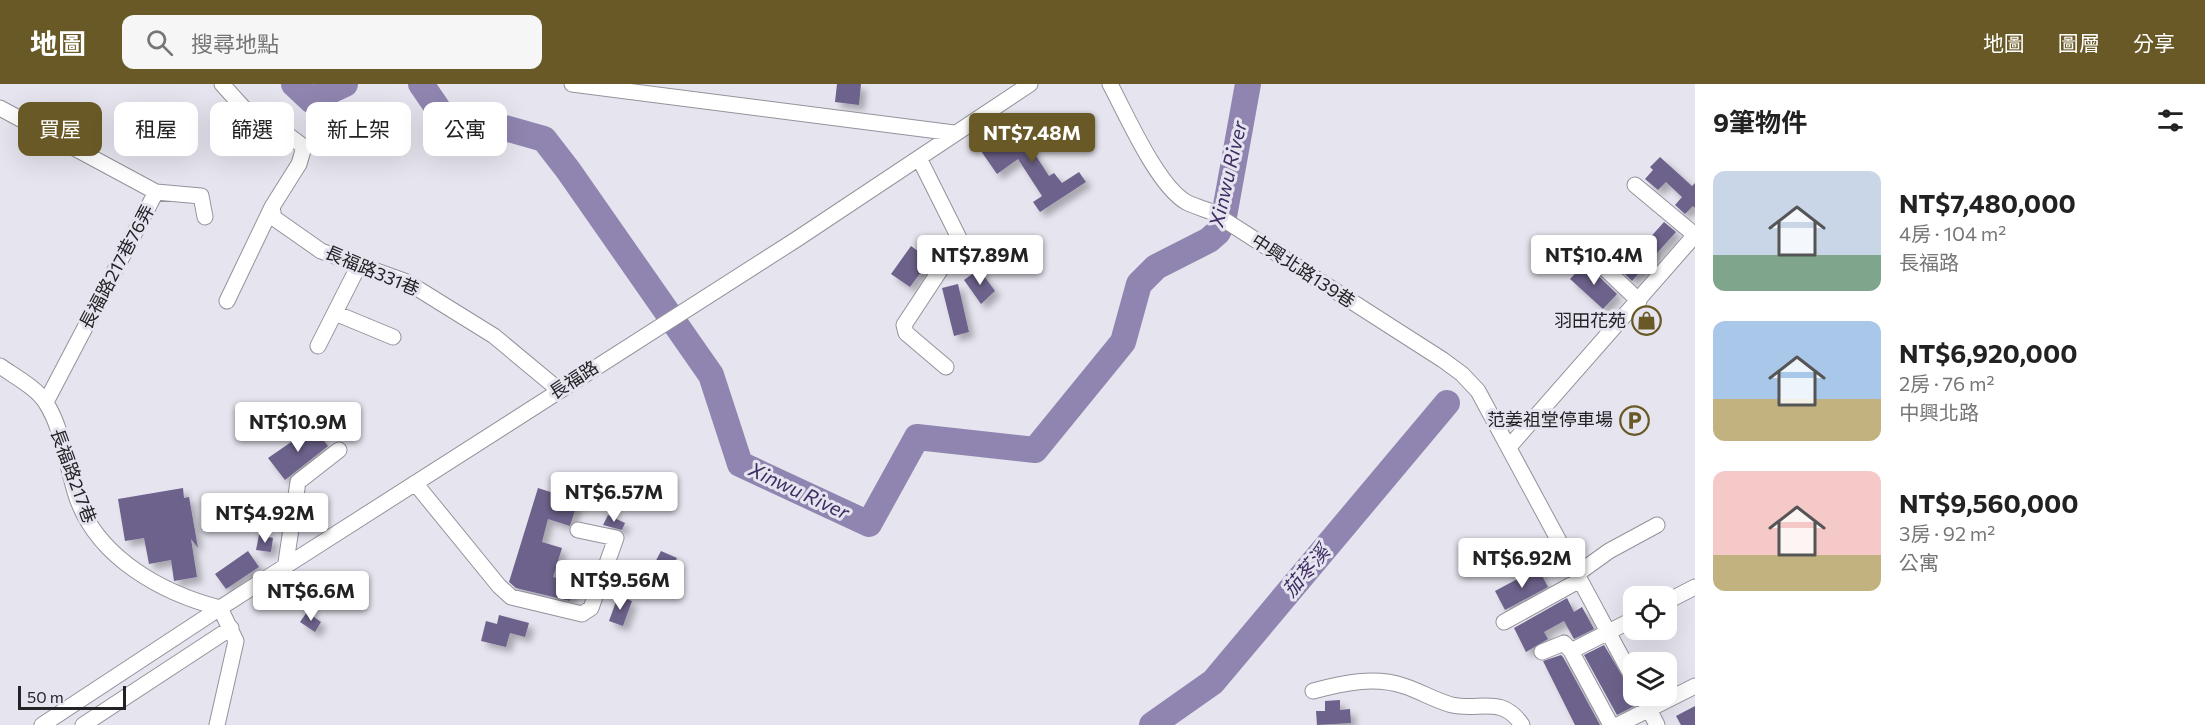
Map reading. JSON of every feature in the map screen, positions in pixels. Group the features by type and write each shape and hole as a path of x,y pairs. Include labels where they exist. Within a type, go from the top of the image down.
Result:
{"street":[{"path":"222,84 249,114 284,132 304,147 299,164 273,207 227,301"},
{"path":"572,84 954,133"},
{"name":"長福路","path":"51,723 220,608 285,569 1030,84"},
{"name":"中興北路139巷","path":"1110,84 1146,152 1166,182 1185,201 1212,212 1462,374 1478,391 1623,660"},
{"name":"長福路217巷76弄","path":"0,108 156,192 46,402"},
{"path":"919,158 960,240 904,325 906,333 946,366"},
{"path":"1509,447 1695,235 1635,185"},
{"path":"156,192 201,196 205,217"},
{"name":"長福路331巷","path":"273,207 274,218 321,251 407,282 494,336 559,390"},
{"path":"1595,259 1639,301"},
{"path":"318,346 359,265"},
{"path":"335,313 393,338"},
{"path":"0,366 46,402"},
{"name":"長福路217巷","path":"46,402 64,450 78,499 89,526 103,543 130,567 186,599 220,608"},
{"path":"285,569 298,483 339,450"},
{"path":"416,483 499,586 511,597 582,614 591,608 616,538 578,530"},
{"path":"1504,622 1578,577 1609,551 1657,525"},
{"path":"1677,596 1695,587"},
{"path":"217,725 236,641 220,608"},
{"path":"1571,651 1623,624"},
{"path":"83,725 231,628"},
{"path":"1542,652 1564,643 1571,651 1611,725"},
{"path":"1314,691 1339,684 1382,681 1403,685 1452,705 1499,706 1514,712 1522,725"},
{"path":"1677,692 1695,686"},
{"path":"1618,725 1641,706"},
{"path":"1647,706 1657,725"}],"building":[{"path":"837,84 861,84 859,105 835,102"},
{"path":"1046,117 1054,129 1029,145 1049,176 1054,173 1062,183 1079,172 1086,182 1040,212 1033,202 1042,196 1018,159 997,174 981,151 998,139 1002,146"},
{"path":"1660,157 1692,186 1695,183 1695,208 1693,206 1685,214 1675,205 1682,197 1666,182 1658,190 1645,179 1653,170 1650,167"},
{"path":"1664,222 1676,232 1632,281 1621,270"},
{"path":"911,246 930,260 910,287 891,274"},
{"path":"1585,263 1617,294 1603,309 1570,279"},
{"path":"979,269 995,291 981,304 964,280"},
{"path":"958,284 969,332 954,336 942,288"},
{"path":"313,427 328,446 285,480 268,458"},
{"path":"183,488 184,498 189,497 198,548 191,539 197,577 174,581 171,560 149,564 144,538 125,541 118,499"},
{"path":"538,488 578,501 570,526 548,519 542,542 562,548 553,577 575,583 570,601 516,588 509,582"},
{"path":"608,515 625,523 622,530 603,525"},
{"path":"259,535 273,538 271,552 256,550"},
{"path":"248,551 259,567 226,589 215,574"},
{"path":"661,551 677,558 669,574 653,566"},
{"path":"1538,568 1548,587 1505,610 1495,591"},
{"path":"618,596 632,601 623,626 609,621"},
{"path":"1567,598 1574,612 1582,607 1594,629 1574,639 1564,621 1544,632 1548,639 1526,652 1514,628"},
{"path":"307,612 321,622 315,632 300,622"},
{"path":"499,615 529,623 525,637 510,633 506,647 481,641 486,621 497,624"},
{"path":"1604,645 1623,677 1623,706 1634,706 1617,715 1584,655"},
{"path":"1561,655 1600,725 1575,725 1543,661"},
{"path":"1340,700 1340,710 1350,709 1351,723 1317,725 1316,711 1325,711 1325,701"},
{"path":"1695,706 1695,725 1681,725 1676,716"}],"waterway":[{"name":"Xinwu River","path":"294,84 311,100 345,84"},
{"name":"Xinwu River","path":"421,84 445,119 467,135 505,128 544,139 711,375 740,464 869,524 917,437 1035,450 1123,342 1139,284 1156,267 1209,240 1218,232 1223,222 1248,84"},
{"name":"茄苳溪","path":"1152,725 1213,682 1447,403"}],"place":[{"name":"羽田花苑","path":"1647,321"},
{"name":"范姜祖堂停車場","path":"1634,420"}]}
